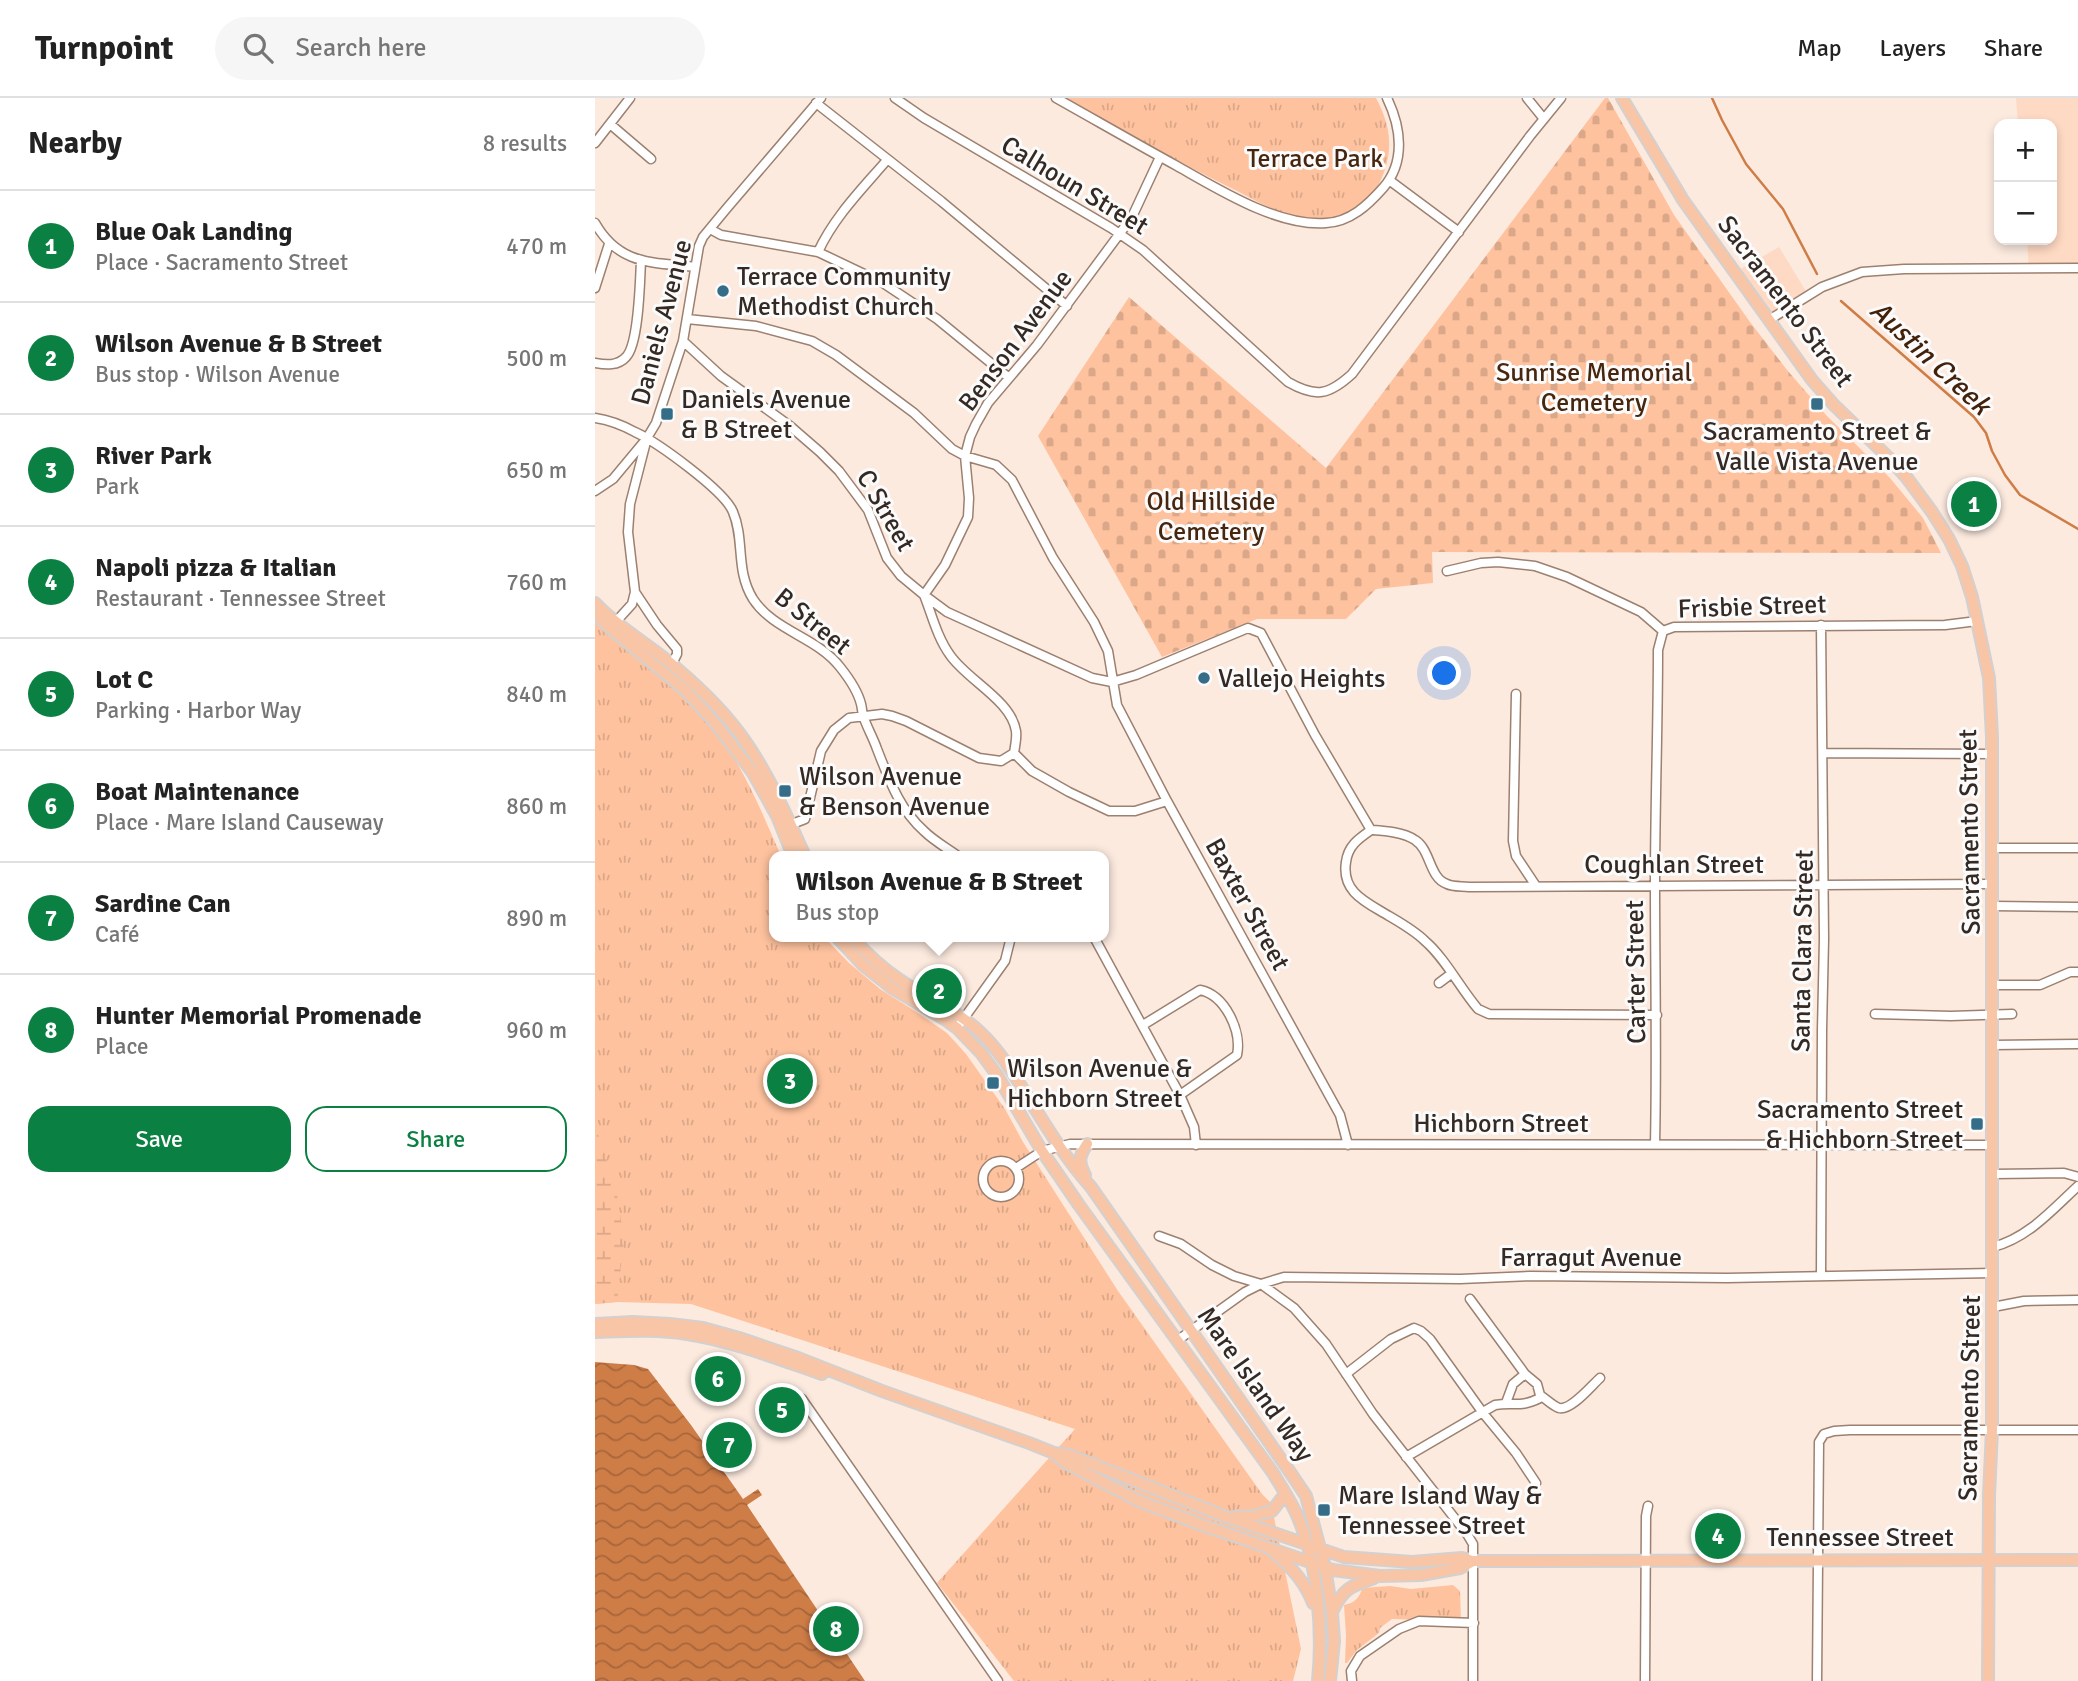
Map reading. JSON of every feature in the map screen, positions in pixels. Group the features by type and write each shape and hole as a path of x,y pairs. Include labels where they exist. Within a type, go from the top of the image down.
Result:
{"main road":[{"name":"Sacramento Street","path":"1622,98 1683,200 1812,380 1890,459 1933,512 1962,566 1972,597 1989,678 1992,754 1993,1261 1987,1273 1993,1303 1988,1681"},
{"path":"595,603 613,625 699,703 734,746 802,851"},
{"path":"595,613 672,664 708,697 745,740 773,788 792,851"},
{"path":"842,942 863,965 892,988 961,1024"},
{"path":"857,942 901,981 936,1001 961,1024"},
{"name":"Mare Island Way","path":"961,1024 981,1033 1005,1062 1058,1146 1091,1187 1305,1496 1321,1549 1332,1612 1334,1642 1330,1681"},
{"name":"Mare Island Way","path":"961,1024 997,1075 1042,1151 1265,1461 1299,1517 1312,1563 1321,1641 1318,1681"},
{"path":"1087,1144 1079,1164 1091,1187"},
{"path":"595,1324 651,1322 721,1332 1018,1438 1053,1453"},
{"path":"595,1332 651,1330 700,1336 882,1391"},
{"name":"Tennessee Street","path":"1053,1453 1066,1463 1139,1501 1343,1572 1380,1576 1421,1575 1460,1568 1473,1561"},
{"name":"Tennessee Street","path":"1053,1453 1069,1455 1224,1516 1344,1557 1412,1562 1462,1558 1473,1561 2078,1560"},
{"path":"1224,1516 1262,1515 1275,1508 1285,1494"},
{"path":"1263,1546 1297,1574 1312,1599 1318,1618"},
{"path":"1332,1612 1347,1588 1380,1576"}],"street":[{"path":"595,143 630,98"},
{"name":"Calhoun Street","path":"895,98 1143,250 1288,382 1304,392 1322,392 1338,387 1352,374 1459,232"},
{"path":"1056,98 1230,195 1264,211 1310,223 1339,221 1350,216 1371,202 1389,180 1399,159 1400,141 1387,98"},
{"path":"1527,98 1544,119"},
{"path":"1389,180 1459,232 1561,98"},
{"path":"818,101 1067,306"},
{"name":"Daniels Avenue","path":"672,664 677,649 635,592 628,532 635,482 647,438 656,423 683,341 699,246 703,237 818,101"},
{"path":"610,124 651,159"},
{"name":"Benson Avenue","path":"924,595 945,565 968,517 965,456 976,424 988,403 1037,345 1132,217 1160,156"},
{"path":"818,252 831,228 887,160"},
{"path":"595,223 609,244 624,254 641,260 695,267"},
{"path":"710,229 721,234 818,252 883,283 915,303 1008,377"},
{"path":"595,288 609,244"},
{"path":"595,363 615,364 625,359 632,349 641,260"},
{"path":"1769,320 1822,287 1863,272 1904,269 2078,268"},
{"name":"Baxter Street","path":"687,319 756,326 812,341 836,355 914,413 952,449 996,466 1012,480 1053,558 1094,622 1108,652 1117,705 1340,1115 1348,1145"},
{"name":"C Street","path":"683,341 721,376 790,426 839,471 868,510 887,558 901,576 924,595 947,612 1092,678 1112,682"},
{"name":"B Street","path":"595,418 619,424 647,438 720,494 733,509 738,526 742,572 751,595 773,620 823,649 842,670 861,702 863,715 893,790 904,809 925,832 951,851"},
{"path":"595,491 613,479 647,438"},
{"name":"Frisbie Street","path":"1447,571 1481,563 1525,563 1567,577 1641,612 1663,631 1674,627 1945,625 1977,621"},
{"path":"613,625 632,604 635,592"},
{"path":"786,826 805,819 821,751 834,730 849,718 882,714 906,721 979,758 1001,761 1014,753 1016,729 1008,713 960,669 948,653 924,595"},
{"name":"Santa Clara Street","path":"1821,625 1824,753 1821,1276"},
{"path":"1112,682 1136,675 1248,628 1261,633 1315,735 1371,830 1347,852 1345,870 1349,887 1358,898 1427,942 1478,1009 1489,1014 1657,1015"},
{"name":"Carter Street","path":"1655,1144 1658,649 1663,631"},
{"path":"1516,694 1513,841 1516,856 1536,886"},
{"path":"1014,753 1032,771 1109,811 1135,811 1167,801"},
{"path":"1824,753 1992,754"},
{"name":"Coughlan Street","path":"1371,830 1414,839 1423,846 1434,872 1441,881 1447,885 1469,887 1993,884"},
{"path":"1993,848 2078,848"},
{"path":"1993,906 2078,907"},
{"path":"961,1024 1005,961 1011,942"},
{"path":"1097,942 1180,1095 1193,1127 1196,1145"},
{"path":"1993,985 2040,985 2070,972 2078,972"},
{"path":"1439,983 1451,974"},
{"path":"1143,1025 1201,990 1210,992 1220,1000 1236,1030 1237,1055 1180,1095"},
{"path":"1875,1014 2012,1014"},
{"path":"1993,1045 2078,1044"},
{"name":"Hichborn Street","path":"1016,1168 1042,1151 1058,1146 1087,1144 1993,1145"},
{"path":"999,1161 1010,1163 1016,1168 1020,1180 1011,1194 1003,1197 989,1193 983,1180 988,1166 999,1161"},
{"path":"1993,1174 2064,1173 2078,1177"},
{"path":"1993,1247 2006,1244 2036,1225 2078,1186"},
{"path":"1159,1236 1181,1244 1234,1276 1261,1284 1294,1308 1326,1344 1406,1457 1458,1522 1473,1544 1473,1681"},
{"name":"Farragut Avenue","path":"1261,1284 1284,1277 1313,1276 1460,1279 1530,1276 1727,1278 1987,1273"},
{"path":"1178,1339 1245,1292 1261,1284"},
{"path":"1471,1298 1524,1374 1537,1384 1540,1395 1558,1408 1573,1404 1600,1378"},
{"path":"1993,1303 2078,1300"},
{"path":"1346,1374 1391,1339 1414,1328 1422,1331 1536,1483"},
{"path":"1506,1403 1513,1384 1524,1374"},
{"path":"1406,1457 1495,1405 1526,1405 1540,1398 1540,1395"},
{"path":"802,1399 997,1681"},
{"path":"1817,1681 1819,1442 1824,1434 1850,1430 2078,1430"},
{"path":"1645,1681 1645,1559 1648,1507"},
{"path":"1352,1681 1351,1671 1360,1656 1399,1629 1419,1621 1474,1623"}],"shaded area":[{"path":"2016,98 2078,98 2078,268 2029,269 2027,245 2057,245 2057,119 2018,119"},
{"path":"1779,247 1807,293 1768,315 1737,271"}],"green space":[{"name":"Terrace Park","path":"1066,98 1376,98 1388,130 1389,151 1384,173 1374,193 1367,200 1338,216 1307,219 1267,206 1147,144"},
{"name":"Sunrise Memorial Cemetery","path":"1605,98 1608,98 1674,215 1750,322 1826,415 1890,478 1923,518 1941,553 1432,552 1433,583 1376,589 1346,619 1257,619 1162,657 1038,436 1129,297 1326,468"},
{"path":"595,621 689,700 719,735 743,774 779,851 769,851 769,942 829,942 880,989 947,1033 966,1054 1005,1109 1023,1142 1118,1291 1271,1503 1301,1649 1293,1681 1014,1681 937,1583 1075,1429 691,1304 595,1304"},
{"path":"595,1126 616,1188 624,1240 617,1302 595,1304"},
{"path":"1453,1585 1460,1591 1461,1621 1392,1619 1345,1663 1344,1605 1356,1600 1362,1588 1390,1586 1411,1589"}],"water":[{"path":"595,1362 634,1365 648,1369 743,1499 758,1489 762,1495 747,1505 865,1681 595,1681"}],"waterway":[{"name":"Austin Creek","path":"1712,98 1746,164 1783,209 1817,274"},
{"name":"Austin Creek","path":"1841,301 1974,417 1986,433 2005,475 2020,495 2078,529"}],"place":[{"name":"Terrace Community Methodist Church","path":"723,291"},
{"name":"Sacramento Street & Valle Vista Avenue","path":"1817,404"},
{"name":"Daniels Avenue & B Street","path":"667,414"},
{"name":"Blue Oak Landing","path":"1974,504"},
{"name":"Vallejo Heights","path":"1204,678"},
{"name":"Wilson Avenue & Benson Avenue","path":"785,791"},
{"name":"Wilson Avenue & B Street","path":"939,991"},
{"name":"River Park","path":"790,1081"},
{"name":"Wilson Avenue & Hichborn Street","path":"993,1083"},
{"name":"Sacramento Street & Hichborn Street","path":"1977,1124"},
{"name":"Boat Maintenance","path":"718,1379"},
{"name":"Lot C","path":"782,1410"},
{"name":"Sardine Can","path":"729,1445"},
{"name":"Mare Island Way & Tennessee Street","path":"1324,1510"},
{"name":"Napoli pizza & Italian","path":"1718,1536"},
{"name":"Hunter Memorial Promenade","path":"836,1629"}],"park label":[{"name":"Old Hillside Cemetery","path":"1211,516"}]}
